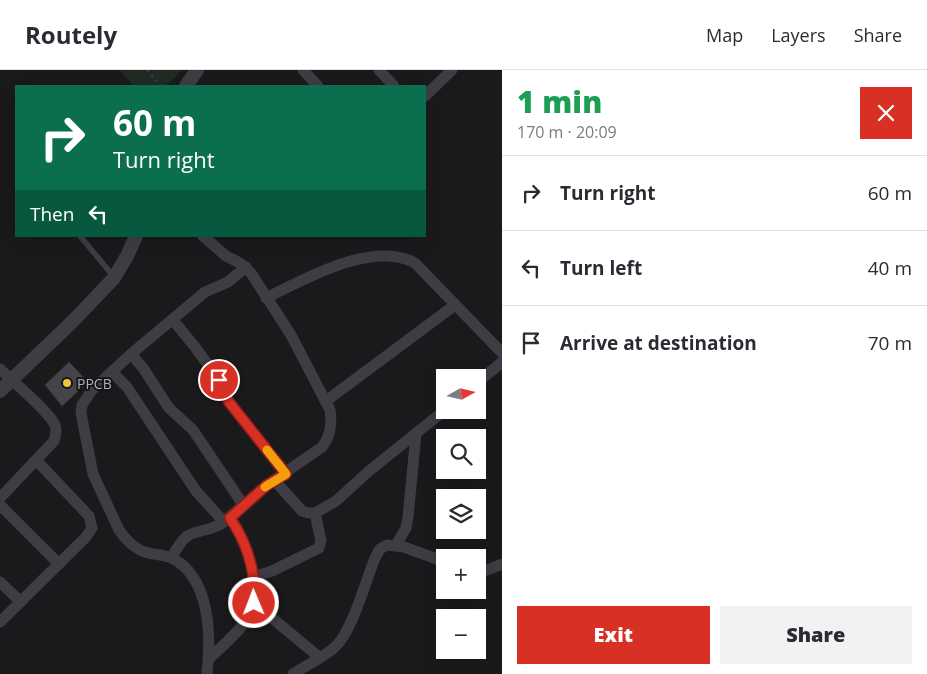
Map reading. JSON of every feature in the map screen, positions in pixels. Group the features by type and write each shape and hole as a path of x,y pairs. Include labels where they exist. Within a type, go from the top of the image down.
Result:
{"street":[{"path":"187,85 198,70"},
{"path":"303,70 317,85"},
{"path":"380,70 393,85"},
{"path":"426,95 452,70"},
{"path":"0,390 73,322 114,278 128,256 136,237"},
{"path":"171,558 189,535 213,529 227,520 274,480 286,474 322,447 327,441 332,421 326,401 290,335 252,273 246,267 226,256 204,237"},
{"path":"266,298 323,270 364,259 388,255 400,257 415,263 502,353"},
{"path":"207,674 208,636 202,598 192,576 184,566 171,558 146,553 125,538 114,522 93,474 81,412 82,405 92,390 131,354 205,292 228,282 246,267"},
{"path":"326,401 455,305"},
{"path":"173,320 219,380 229,402 286,474"},
{"path":"131,354 143,368 169,408 193,430 244,506"},
{"path":"486,375 502,362"},
{"path":"0,369 49,415 55,425 56,434 54,440 37,460 0,498"},
{"path":"112,372 126,387 196,492 227,520 244,543 253,577 254,603 250,615 208,660"},
{"path":"274,480 302,511 308,513 315,512 336,502 369,471 436,417"},
{"path":"396,545 406,528 408,517 416,434"},
{"path":"0,622 59,564 92,528 92,521 82,508 37,460"},
{"path":"0,505 59,564"},
{"path":"253,577 319,548 321,541 315,512"},
{"path":"293,674 337,646 352,620 374,558 380,549 387,545 404,546 436,558"},
{"path":"486,570 502,564"},
{"path":"0,582 21,602"},
{"path":"254,603 320,657"}],"lane":[{"path":"81,237 114,278"}],"path":[{"path":"147,70 160,85"}],"shaded area":[{"path":"119,70 182,70 167,85 133,85"}],"building":[{"name":"PPCB","path":"69,362 88,382 62,406 45,385"}],"slow traffic":[{"path":"265,487 286,474 267,450"}],"place":[{"name":"PPCB","path":"67,383"}],"route":[{"path":"219,380 229,402 286,474 259,491 230,518 240,533 250,562 253,577 254,603"}]}
